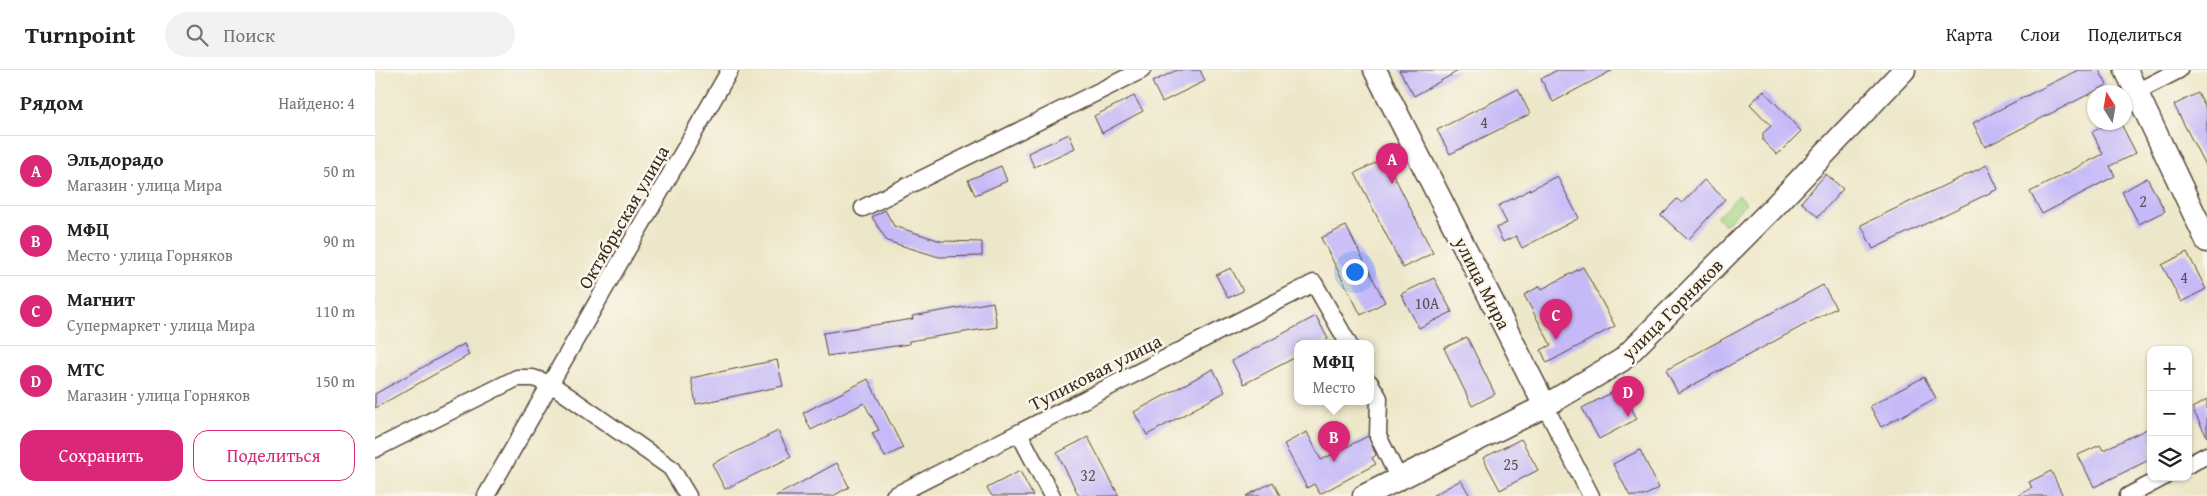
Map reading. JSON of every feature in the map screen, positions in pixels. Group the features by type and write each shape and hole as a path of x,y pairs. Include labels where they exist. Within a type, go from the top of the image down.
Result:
{"main road":[{"name":"улица Мира","path":"1375,70 1545,406"},
{"name":"улица Горняков","path":"1364,496 1545,406 1622,360 1775,206 1904,70"},
{"path":"2126,70 2180,188 2207,241"}],"street":[{"name":"Октябрьская улица","path":"487,496 730,70"},
{"path":"863,208 1142,70"},
{"path":"2137,91 2179,70"},
{"name":"Тупиковая улица","path":"894,496 1314,283 1346,340"},
{"path":"375,450 517,378 533,378 551,384 671,468 689,496"},
{"path":"1374,390 1379,398 1378,436 1399,478"},
{"name":"улица Мира","path":"1545,406 1591,496"},
{"path":"1019,433 1052,496"},
{"path":"2192,463 2207,455"},
{"path":"2128,496 2156,481"}],"green space":[{"path":"1739,195 1746,203 1725,225 1717,217"}],"building":[{"path":"1177,70 1200,70 1205,81 1162,102 1152,82"},
{"path":"1399,70 1460,70 1414,96"},
{"path":"1557,70 1613,70 1553,102 1541,79"},
{"path":"2078,70 2099,70 2107,85 2087,85 2087,95 1985,147 1973,123"},
{"path":"1518,89 1530,114 1450,154 1437,130"},
{"path":"1764,91 1801,131 1777,155 1763,141 1763,133 1771,126 1750,104"},
{"path":"2198,93 2207,111 2207,169 2174,105"},
{"path":"1134,96 1143,111 1102,133 1094,116"},
{"path":"2096,130 2124,130 2136,153 2110,166 2115,176 2042,214 2030,192 2103,154 2092,132"},
{"path":"1069,134 1075,148 1034,167 1028,153"},
{"path":"1385,158 1433,253 1403,268 1355,173"},
{"path":"1987,165 1998,189 1873,249 1861,225"},
{"path":"1001,166 1007,181 975,195 968,180"},
{"path":"1826,174 1843,189 1818,217 1801,202"},
{"path":"1557,176 1579,218 1522,248 1516,236 1503,242 1496,228 1507,223 1498,206"},
{"path":"2147,178 2165,211 2139,224 2122,192"},
{"path":"1704,180 1725,199 1688,240 1661,215 1677,199 1682,203"},
{"path":"885,210 894,226 941,241 982,242 982,256 939,257 887,241 872,217"},
{"path":"1346,226 1385,302 1361,315 1321,238"},
{"path":"2187,252 2206,289 2181,302 2162,265"},
{"path":"1583,267 1615,326 1547,363 1541,350 1551,345 1524,295 1540,286 1542,289"},
{"path":"1231,268 1243,291 1228,298 1216,275"},
{"path":"1434,278 1452,312 1419,328 1401,294"},
{"path":"1823,285 1836,308 1678,393 1666,370"},
{"path":"993,302 997,327 909,341 909,344 827,356 823,333 913,319 912,316"},
{"path":"1316,316 1328,339 1294,340 1294,358 1244,384 1232,361"},
{"path":"1467,337 1495,394 1472,406 1444,348"},
{"path":"464,344 469,355 375,408 375,394"},
{"path":"777,360 783,386 696,404 691,378"},
{"path":"1213,369 1225,392 1147,435 1134,412"},
{"path":"1924,377 1936,398 1881,427 1870,406"},
{"path":"868,379 903,448 885,457 872,433 879,430 864,403 811,430 803,413"},
{"path":"1621,388 1637,419 1599,439 1582,408"},
{"path":"2207,400 2207,437 2192,408"},
{"path":"2147,429 2147,461 2094,487 2078,455 2100,445 2103,450"},
{"path":"778,431 791,457 725,489 712,464"},
{"path":"1307,432 1321,460 1368,436 1376,455 1372,458 1376,464 1320,494 1314,484 1307,488 1284,444"},
{"path":"1088,437 1119,496 1079,496 1057,453"},
{"path":"1521,439 1538,470 1500,490 1483,458"},
{"path":"1640,450 1659,488 1644,496 1630,496 1613,464"},
{"path":"837,463 849,487 833,496 776,496"},
{"path":"1020,471 1033,496 992,496 987,488"},
{"path":"2051,471 2063,496 2017,496 2032,488 2029,482"},
{"path":"1461,480 1470,496 1432,496"},
{"path":"1273,482 1280,496 1246,496"}],"place":[{"name":"Эльдорадо","path":"1392,184"},
{"name":"Магнит","path":"1556,340"},
{"name":"МТС","path":"1628,417"},
{"name":"МФЦ","path":"1334,462"}]}
